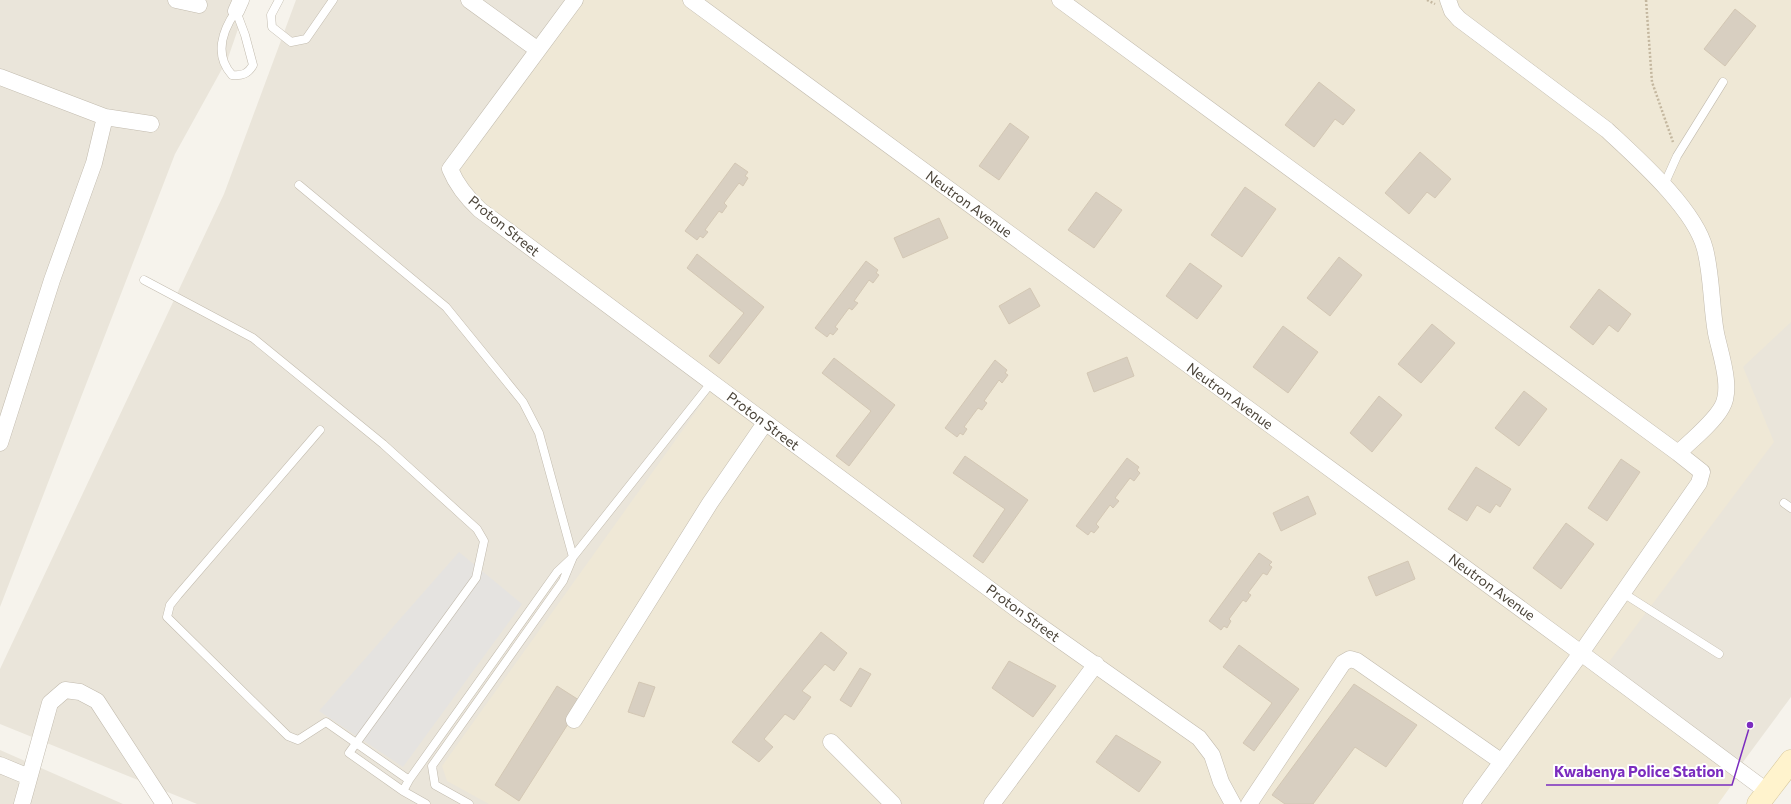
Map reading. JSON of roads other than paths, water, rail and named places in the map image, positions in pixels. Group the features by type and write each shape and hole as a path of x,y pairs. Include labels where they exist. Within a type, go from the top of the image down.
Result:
{"main road":[{"path":"1763,798 1791,762"}],"street":[{"path":"176,0 199,5"},
{"path":"469,0 538,50"},
{"name":"Proton Street","path":"575,0 450,169 455,182 470,201 765,423 1023,614 1199,738 1212,755 1221,782 1233,804"},
{"name":"Neutron Avenue","path":"691,0 1581,653 1763,798"},
{"path":"1060,0 1702,472 1702,477 1699,483 1623,593 1471,804"},
{"path":"1448,0 1452,11 1459,19 1607,130 1664,185 1696,228 1705,248 1716,332 1727,392 1722,407 1705,428 1678,453"},
{"path":"0,77 105,117 151,124"},
{"path":"0,443 54,274 94,163 105,117"},
{"path":"574,720 710,503 765,423"},
{"path":"1249,804 1343,663 1350,659 1357,661 1502,762"},
{"path":"992,804 1096,664"},
{"path":"22,804 50,703 65,690 80,692 97,701 164,804"},
{"path":"831,742 892,804"},
{"path":"0,765 29,777"}],"lane":[{"path":"279,0 271,15 272,27 291,42 306,39 333,0"},
{"path":"239,6 253,65 250,71 240,76 232,75 226,68 221,55 222,39 227,23 239,6"},
{"path":"1664,185 1677,156 1722,82"},
{"path":"299,185 446,307 523,402 539,433 573,557 563,581 432,766 435,785 469,804"},
{"path":"144,280 253,338 383,444 477,529 484,541 476,578 349,753 403,791 426,804"},
{"path":"403,791 409,780 532,605 557,572 573,557 711,382"},
{"path":"320,430 178,595 170,605 167,617 288,736 298,740 326,722 409,780"},
{"path":"1623,593 1719,654"},
{"path":"532,605 541,612"},
{"path":"495,659 504,665"}],"place":[{"name":"Kwabenya Police Station","path":"1750,725"}]}
